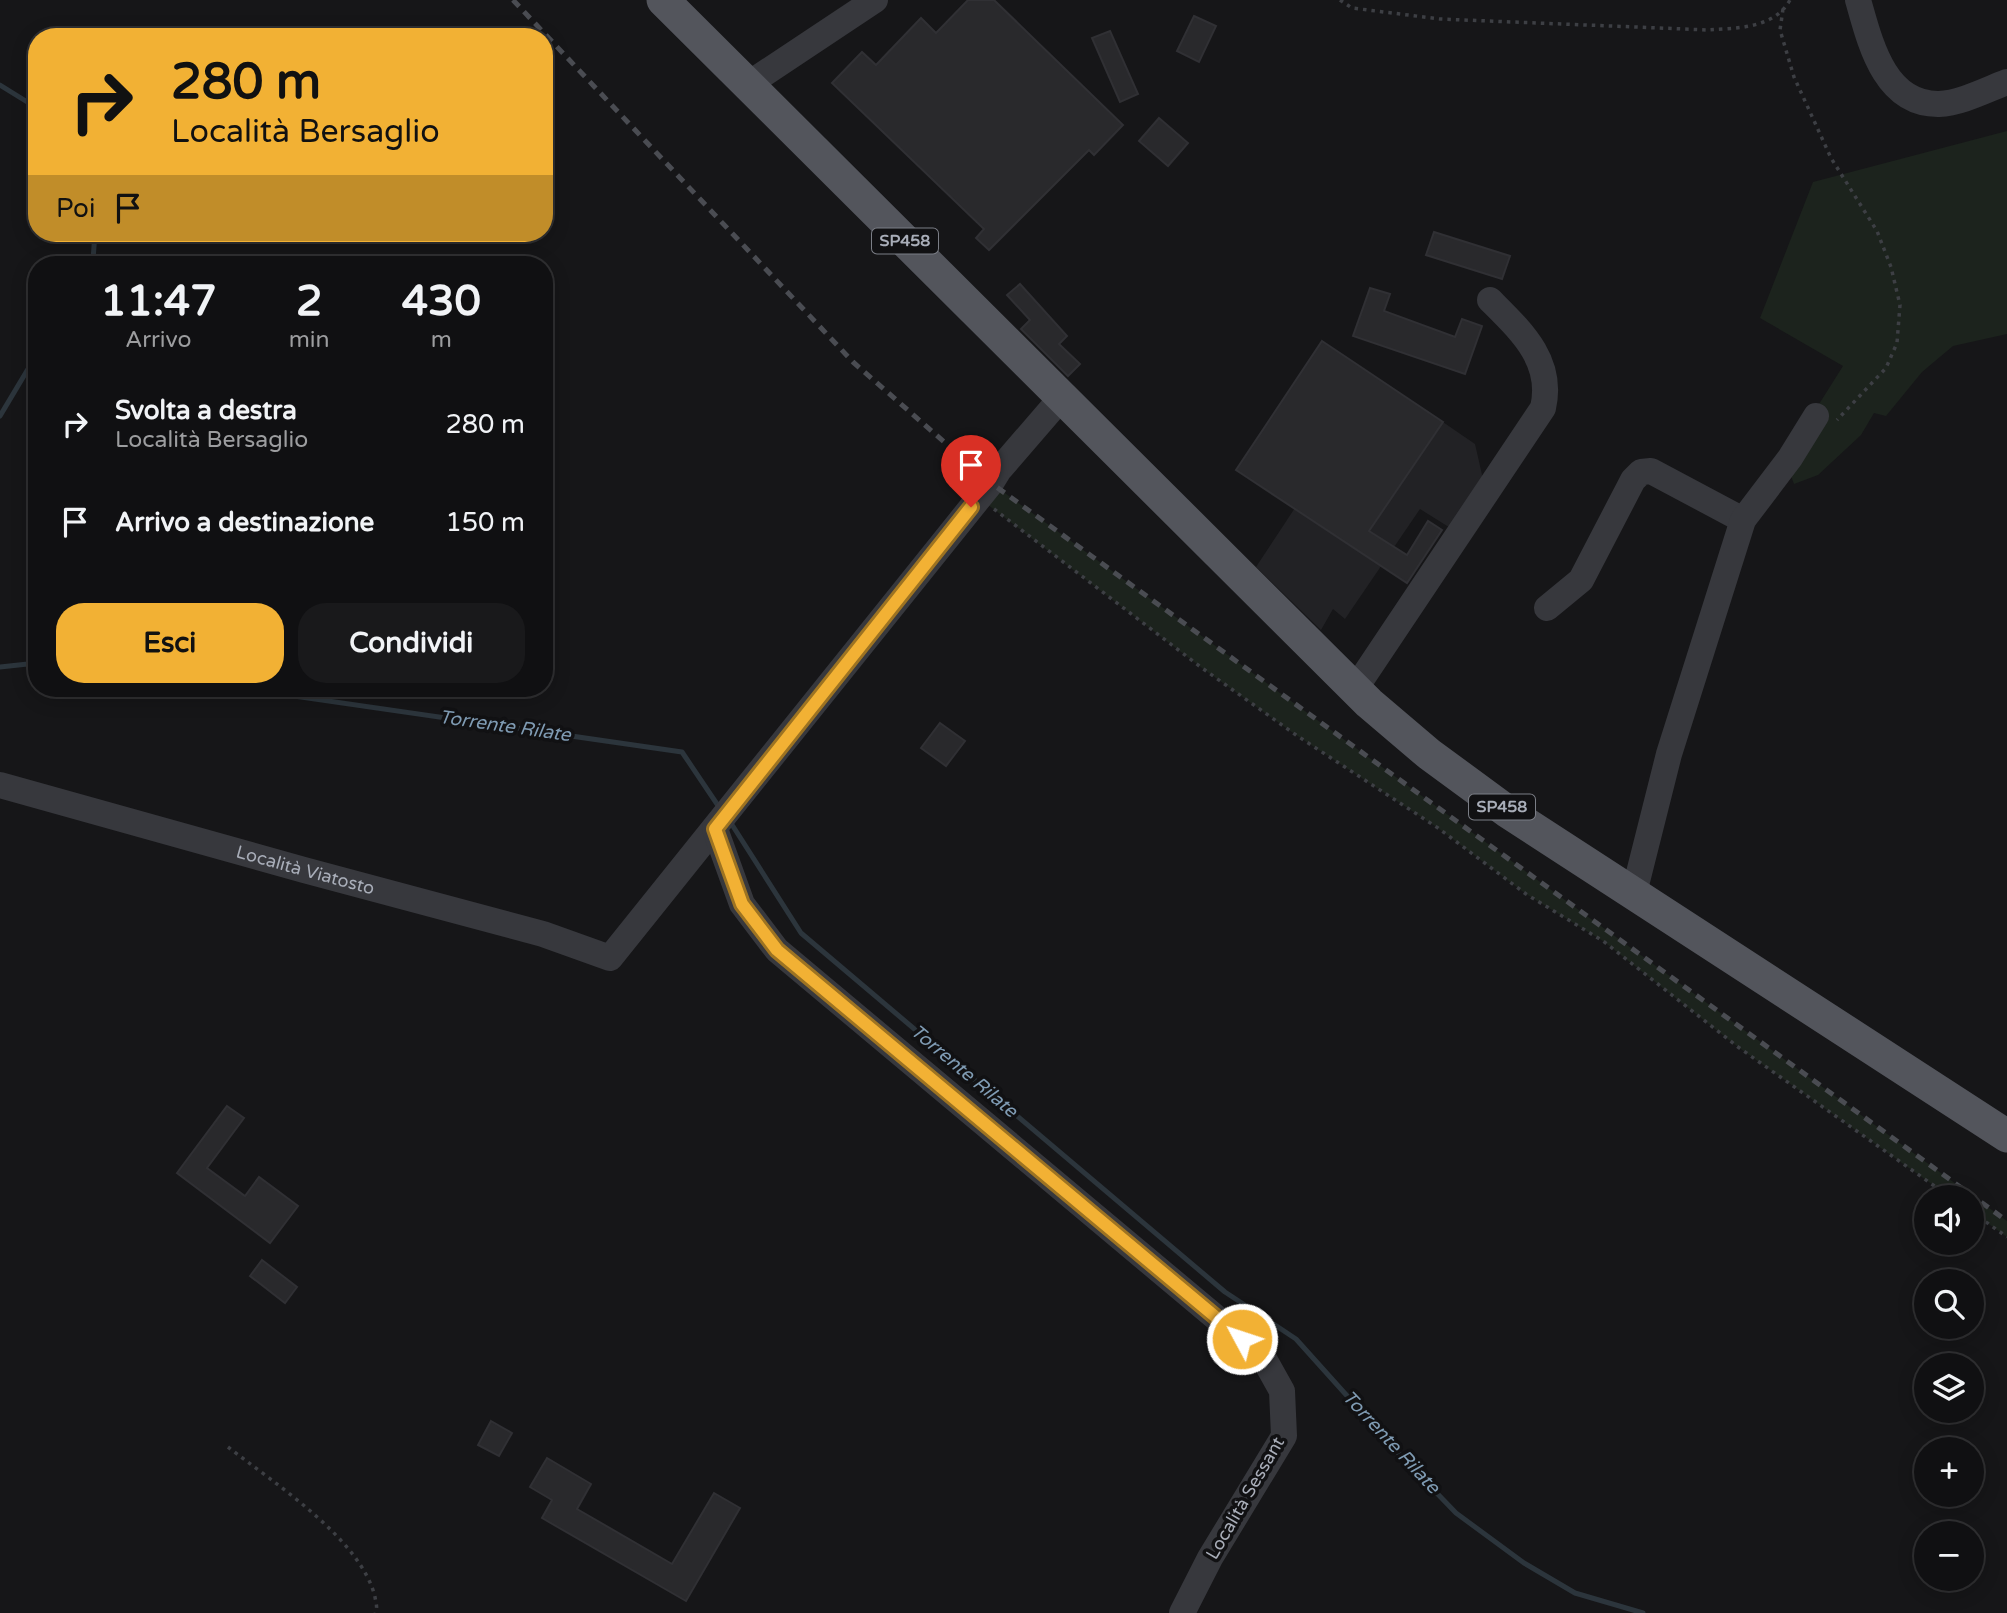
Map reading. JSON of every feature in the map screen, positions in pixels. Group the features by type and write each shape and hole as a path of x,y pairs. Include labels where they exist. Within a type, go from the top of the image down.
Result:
{"main road":[{"name":"SP458","path":"663,0 1355,689 1429,754 1508,811 2007,1136"}],"street":[{"path":"747,85 875,0"},
{"path":"1858,0 1872,51 1894,85 1912,99 1939,104 1966,98 2007,82"},
{"path":"1355,689 1542,408 1547,390 1542,366 1522,332 1490,300"},
{"path":"722,820 999,470 1062,397"},
{"path":"1634,893 1669,754 1743,520 1790,458 1823,422"},
{"path":"1546,608 1581,580 1633,480 1641,472 1651,471 1743,520"},
{"name":"Località Viatosto","path":"0,785 543,934 610,958 722,820"},
{"name":"Località Sessant","path":"722,820 742,904 777,950 1264,1357 1282,1391 1284,1436 1210,1558 1182,1613"}],"path":[{"path":"1340,0 1352,8 1440,19 1708,30 1749,27 1773,19 1790,0"},
{"path":"1783,9 1780,30 1794,77 1831,158 1877,231 1891,267 1900,305 1897,343 1886,368 1823,422"},
{"path":"975,503 1296,735 1438,828 1526,894 1602,941 1738,1047 1934,1185"},
{"path":"1984,1221 2007,1237"},
{"path":"228,1447 300,1503 346,1545 370,1580 377,1608 375,1613"}],"shaded area":[{"path":"2007,131 2007,334 1953,346 1922,372 1886,416 1874,413 1861,435 1818,475 1794,484 1787,465 1809,420 1843,366 1760,318 1813,182"},
{"path":"1380,379 1475,444 1483,479 1452,529 1420,509 1345,619 1333,609 1321,630 1256,567"},
{"path":"991,483 1957,1185 1933,1185 1738,1047 1603,941 1526,894 1438,828 1296,735 1202,668 979,498"},
{"path":"1984,1204 2007,1221 2007,1237 1984,1221"}],"building":[{"path":"968,0 994,0 1123,125 1094,155 1089,150 989,250 976,238 984,229 832,83 862,52 876,65 921,18 936,33"},
{"path":"1194,16 1216,26 1199,62 1177,51"},
{"path":"1110,31 1138,94 1120,102 1092,38"},
{"path":"1159,118 1188,143 1168,166 1139,141"},
{"path":"1434,232 1510,256 1502,279 1426,255"},
{"path":"1020,284 1067,336 1059,344 1080,364 1068,376 1021,329 1030,320 1007,295"},
{"path":"1370,288 1390,294 1384,311 1455,337 1462,319 1482,326 1465,374 1353,336"},
{"path":"1322,341 1443,422 1369,531 1407,555 1428,521 1442,530 1407,583 1236,470"},
{"path":"940,723 965,741 946,766 921,748"},
{"path":"227,1106 244,1118 207,1168 245,1196 259,1177 298,1206 270,1243 177,1173"},
{"path":"262,1260 297,1287 285,1303 250,1276"},
{"path":"491,1421 512,1433 499,1456 478,1445"},
{"path":"547,1458 591,1484 577,1509 672,1564 714,1493 740,1508 686,1601 542,1518 552,1500 530,1487"}],"waterway":[{"name":"Torrente Rilate","path":"0,85 28,102"},
{"name":"Torrente Rilate","path":"93,256 94,242"},
{"name":"Torrente Rilate","path":"0,416 28,369"},
{"name":"Torrente Rilate","path":"0,667 28,664"},
{"name":"Torrente Rilate","path":"301,697 682,752 719,807"},
{"name":"Torrente Rilate","path":"729,820 801,933 1225,1292 1296,1339 1456,1513 1524,1563 1575,1593 1643,1613"}],"railway":[{"path":"513,0 539,28"},
{"path":"553,43 853,362 991,483 2007,1221"}],"route":[{"path":"971,507 715,829 742,904 777,950 1242,1339"}]}
